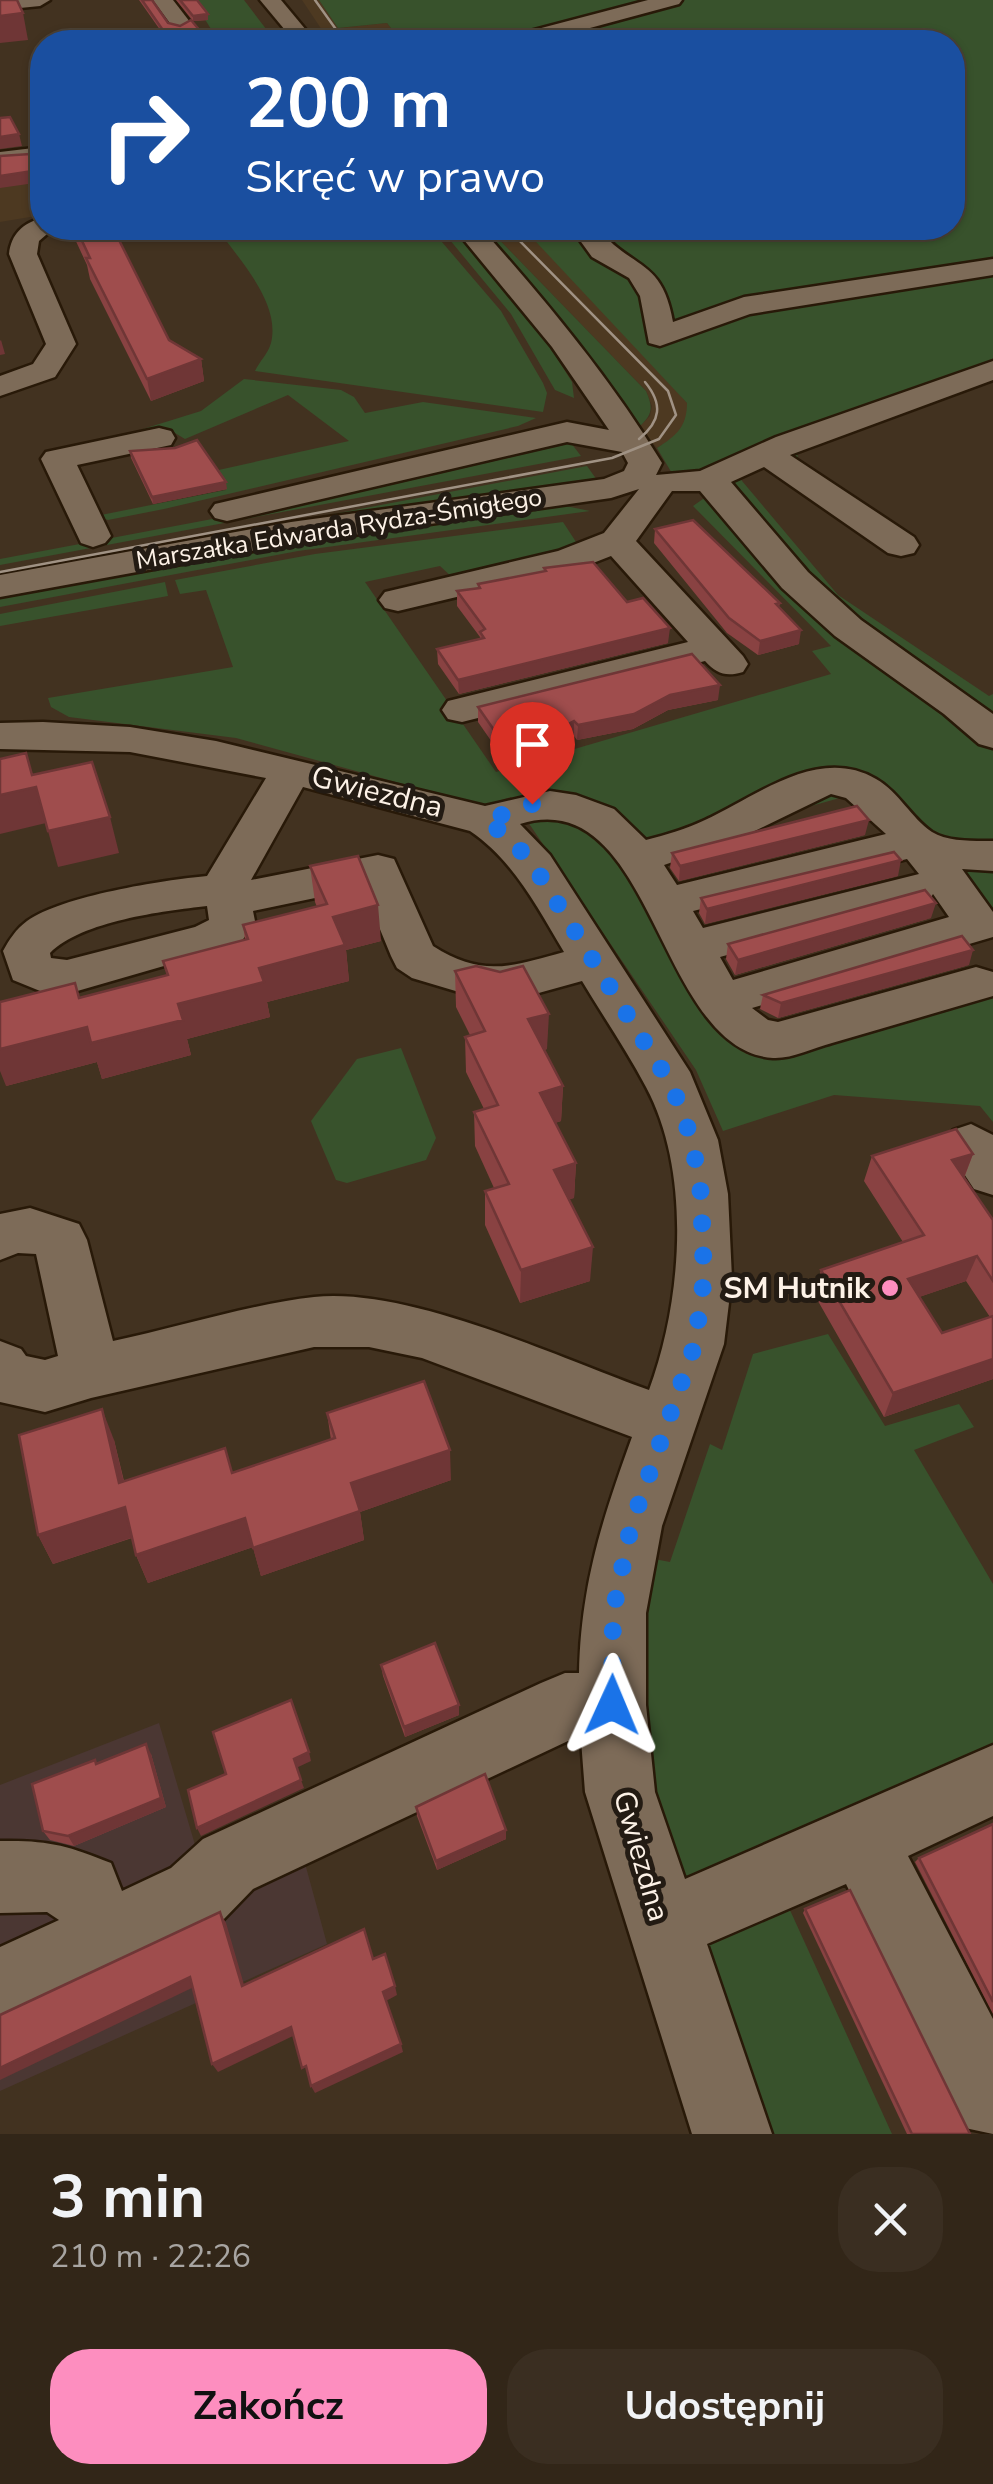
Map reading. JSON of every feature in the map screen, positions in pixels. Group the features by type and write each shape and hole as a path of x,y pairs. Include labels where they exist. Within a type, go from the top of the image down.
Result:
{"street":[{"path":"0,4 40,0"},
{"path":"163,0 179,22"},
{"path":"270,0 296,30"},
{"path":"560,30 672,0"},
{"path":"0,159 30,155"},
{"path":"0,386 44,370 61,344 23,254 23,244 30,232"},
{"path":"398,600 570,559 624,534 648,481 645,464 572,350 477,240"},
{"path":"593,240 602,251 640,274 654,296 660,337 744,306 993,267"},
{"name":"Marszałka Edwarda Rydza-Śmigłego","path":"0,586 291,533 648,481 707,480 764,454 993,370"},
{"path":"567,432 602,396"},
{"name":"Marszałka Edwarda Rydza-Śmigłego","path":"0,552 403,473 567,432 632,444"},
{"path":"92,536 58,458 159,438"},
{"path":"764,454 901,545"},
{"path":"707,480 723,492 795,580 848,628 991,730"},
{"path":"462,710 720,656 624,534 575,493"},
{"name":"Gwiezdna","path":"22,723 291,770 485,821 508,836 534,866 672,1086 692,1140 701,1194 704,1278 695,1344 631,1526 613,1612 612,1705 620,1792 732,2134"},
{"path":"291,770 224,895 378,870 414,956 429,966 500,987 592,960"},
{"path":"640,858 718,832 800,790 832,780 858,786 890,809 922,867 978,925 751,991"},
{"path":"485,821 532,804 560,805 618,831 640,858 730,1014 738,1025 764,1039 778,1040 976,984"},
{"path":"691,948 922,867 965,855 993,856"},
{"path":"688,897 922,867 956,873 993,901"},
{"path":"0,1237 14,1230 40,1230 60,1240 91,1372"},
{"path":"0,1368 8,1379 45,1386 314,1322 369,1322 424,1334 667,1423"},
{"path":"0,1986 197,1894 228,1864 503,1734 566,1707 612,1705"},
{"path":"661,1926 993,1780"},
{"path":"862,1840 993,2100"},
{"path":"0,1877 47,1876 85,1889 102,1939"}],"shaded area":[{"path":"302,0 319,0 338,28 387,23 393,30 322,30"},
{"path":"30,160 30,217 0,222 0,164"},
{"path":"500,240 535,240 687,403 687,419 676,436 657,448 640,426 650,416 652,406 646,391"},
{"path":"159,1723 198,1855 291,1812 327,1944 0,2091 0,1785"}],"green space":[{"path":"193,0 244,0 267,30 212,30"},
{"path":"319,0 993,0 993,378 797,454 799,462 676,480 657,448 679,430 687,403 534,240 965,240 965,30 393,30 387,23 338,28"},
{"path":"226,240 440,240 501,311 543,383 547,393 543,412 255,371 268,351 272,328 270,312 256,282"},
{"path":"450,240 468,240 520,299 572,382 574,398 555,390 511,314"},
{"path":"490,240 500,240 646,391 650,410 640,426 555,314"},
{"path":"244,379 341,390 354,397 365,413 423,402 536,418 518,426 164,509 108,520 96,516 226,490 214,471 349,441 288,395 185,439 170,430 114,438 201,411"},
{"path":"571,443 581,456 0,565 0,559 382,487"},
{"path":"587,466 597,480 358,513 37,570"},
{"path":"737,475 838,595 989,696 993,694 993,914 879,787 625,858 746,1054 993,984 993,1122 980,1106 834,1095 723,1131 696,1070 511,797 483,806 236,738 69,717 51,707 48,698 233,667 206,590 180,594 175,580 315,554 563,522 578,545 455,580 440,566 365,582 496,772 831,674 812,651 831,646 693,506"},
{"path":"561,505 590,511 298,551 0,607 0,595 349,533"},
{"path":"165,582 168,596 0,626 0,614"},
{"path":"401,1048 436,1138 426,1160 347,1183 336,1180 311,1121 357,1059"},
{"path":"828,1334 885,1426 959,1404 974,1427 914,1450 993,1584 993,1798 784,1897 892,2134 765,2134 652,1795 638,1648 649,1558 670,1562 710,1444 722,1450 753,1354"}],"building":[{"path":"0,0 17,0 23,13 0,16"},
{"path":"142,0 152,0 168,23 180,26 191,20 199,30 163,30"},
{"path":"180,0 197,0 208,14 193,16"},
{"path":"10,117 19,134 0,137 0,118"},
{"path":"30,154 30,171 0,176 0,156"},
{"path":"82,240 119,240 169,340 201,359 147,379 86,258 90,258"},
{"path":"197,440 226,482 152,497 130,451 175,448"},
{"path":"693,520 780,603 776,604 801,630 760,641 729,618 655,529"},
{"path":"593,562 627,602 643,598 670,628 458,680 437,649 484,638 480,632 485,629 457,591 546,571 544,568"},
{"path":"692,654 720,685 670,695 634,714 578,725 574,721 553,732 550,727 529,738 503,743 478,707"},
{"path":"26,753 32,775 92,762 110,817 48,831 36,787 0,795 0,759"},
{"path":"857,806 869,820 680,866 672,853"},
{"path":"894,852 901,860 707,909 701,898"},
{"path":"358,856 378,905 333,917 345,945 259,968 264,982 178,1004 183,1020 91,1043 87,1027 0,1049 0,1002 75,983 79,998 168,975 163,961 248,939 243,925 327,904 310,866"},
{"path":"925,890 936,903 738,960 728,944"},
{"path":"962,936 973,950 781,1003 763,995"},
{"path":"476,966 500,972 523,966 549,1014 528,1019 563,1086 540,1093 576,1163 554,1170 593,1247 521,1270 485,1191 509,1184 474,1112 498,1105 465,1037 485,1031 455,971"},
{"name":"SM Hutnik","path":"956,1129 973,1154 952,1160 993,1220 993,1281 977,1256 908,1279 942,1333 993,1316 993,1359 893,1393 821,1270 924,1235 872,1156"},
{"path":"424,1381 450,1450 351,1483 360,1511 253,1548 245,1518 136,1555 125,1507 38,1535 19,1435 102,1409 119,1483 225,1448 232,1473 335,1438 327,1413"},
{"path":"435,1643 459,1705 404,1727 381,1665"},
{"path":"291,1700 309,1752 294,1759 301,1780 197,1828 188,1790 226,1774 213,1732"},
{"path":"146,1744 161,1798 68,1836 43,1831 32,1784"},
{"path":"485,1774 506,1830 436,1861 416,1807"},
{"path":"993,1824 993,2002 919,1858"},
{"path":"850,1890 970,2134 912,2134 805,1909"},
{"path":"220,1912 242,1986 364,1929 373,1959 385,1954 395,1986 383,1992 401,2044 311,2086 291,2027 212,2064 190,1977 0,2068 0,2015"}],"tram line":[{"path":"315,0 336,30"},
{"path":"0,572 612,458 659,439 676,415 668,391 519,240"},
{"path":"639,439 652,426 657,412 655,398 645,382"}],"place":[{"name":"SM Hutnik","path":"890,1288"}],"route":[{"path":"532,804 485,821 508,836 534,866 672,1086 692,1140 701,1194 704,1278 695,1344 631,1526 613,1612 612,1705"}]}
